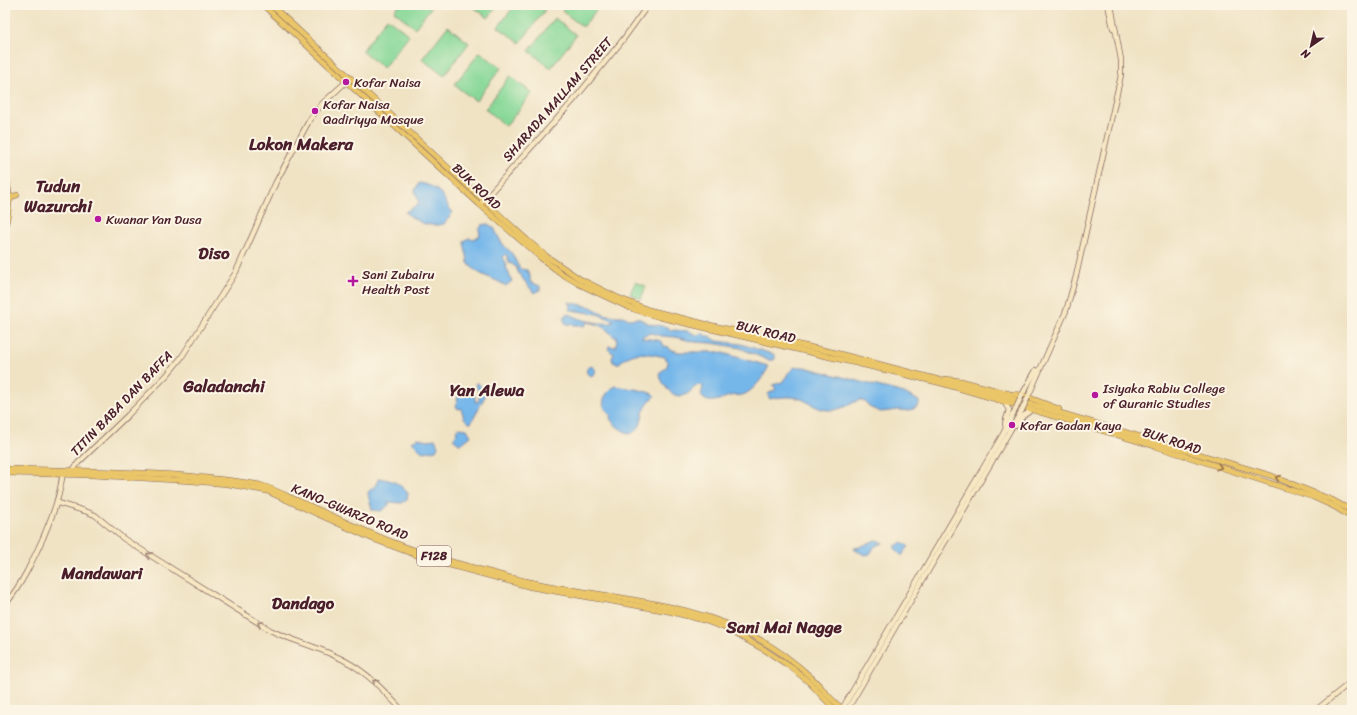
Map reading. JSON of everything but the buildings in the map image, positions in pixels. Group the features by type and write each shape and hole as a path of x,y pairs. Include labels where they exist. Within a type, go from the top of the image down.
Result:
{"main road":[{"name":"BUK ROAD","path":"263,5 348,80 541,258 562,274 634,310 680,322 940,381 1108,427 1272,476 1332,500 1352,511"},
{"name":"BUK ROAD","path":"271,5 348,80"},
{"name":"SHARADA MALLAM STREET","path":"480,202 573,101 622,41 647,5"},
{"path":"841,710 1008,430 1019,409 1028,397 1066,311 1076,276 1118,74 1119,60 1108,5"},
{"path":"1019,409 1022,395 1044,354 1063,310 1088,215 1121,75 1121,60 1111,5"},
{"name":"TITIN BABA DAN BAFFA","path":"71,472 167,375 184,355 236,272 276,182 310,119 322,104 348,80"},
{"path":"5,176 8,186 9,203 5,228"},
{"path":"5,188 5,212"},
{"path":"9,203 12,198 17,195"},
{"path":"940,381 952,379 1006,393 1022,395 1046,405 1099,421 1108,427"},
{"name":"BUK ROAD","path":"940,381 1294,490 1326,502 1352,518"},
{"path":"940,381 955,390 1029,412 1112,434"},
{"path":"1006,405 1009,410 1005,423 1008,430"},
{"path":"1008,430 1015,427 1023,416 1029,412"},
{"name":"KANO-GWARZO ROAD","path":"5,469 63,472"},
{"path":"5,605 20,585 31,565 58,503 63,472"},
{"name":"KANO-GWARZO ROAD","path":"5,473 71,472 146,475 249,483 266,487 296,502 384,539 436,557 518,580 673,607 720,621 758,639 797,665 811,677 841,710"},
{"path":"58,503 85,511 94,516 124,539 270,630 332,654 352,665 377,683 402,710"},
{"path":"1316,710 1352,681"}],"green space":[{"path":"399,5 433,5 415,28 394,11"},
{"path":"471,5 498,5 488,18"},
{"path":"515,5 539,5 545,10 520,43 498,27"},
{"path":"566,5 600,5 583,27 562,11"},
{"path":"387,18 409,35 383,68 362,51"},
{"path":"555,18 576,35 551,68 529,51"},
{"path":"448,26 469,43 444,76 422,59"},
{"path":"480,52 501,68 476,101 454,85"},
{"path":"510,76 532,93 506,126 485,109"},
{"path":"635,282 646,286 641,299 630,294"}],"water":[{"path":"419,183 429,185 437,190 453,212 444,224 428,225 414,219 405,212 419,204 415,190"},
{"path":"488,224 494,228 500,240 511,252 520,269 527,270 530,276 530,282 540,286 540,290 534,293 519,274 516,267 509,262 506,254 503,257 512,281 506,286 476,271 468,263 464,241 469,238 474,239 480,235 479,230 482,225"},
{"path":"569,302 591,307 604,314 612,316 623,316 629,319 638,318 650,324 668,327 670,330 689,331 696,335 703,333 717,341 741,344 775,355 775,359 768,360 740,348 712,343 695,342 651,333 644,335 642,338 658,340 662,342 664,346 669,347 669,349 679,352 719,352 768,366 766,371 752,389 743,395 730,396 715,401 708,401 701,396 703,386 698,385 685,395 675,395 665,386 659,373 666,368 668,363 665,357 640,353 624,359 618,364 613,362 612,358 614,354 608,349 609,346 616,347 617,338 605,328 597,324 587,322 585,326 566,324 563,318 566,314 595,322 612,323 613,320 597,314 570,310 571,306"},
{"path":"591,366 596,371 591,376 586,371"},
{"path":"804,367 904,393 919,401 919,405 910,411 899,410 881,412 871,408 865,402 860,400 840,408 827,410 818,408 798,398 784,397 770,399 768,394 776,389 773,385 782,382 793,368"},
{"path":"477,382 484,390 485,396 471,423 469,423 464,418 461,408 458,409 456,406 459,391 462,388 468,389 472,387 476,402 478,402 479,395 475,384"},
{"path":"616,386 640,390 654,394 655,396 650,400 645,408 640,425 631,434 623,431 615,425 603,403 606,394"},
{"path":"459,428 467,429 471,436 459,444 453,439 457,433 456,430"},
{"path":"418,438 428,440 435,439 438,446 436,450 421,451 412,442"},
{"path":"379,478 395,482 401,486 408,493 407,500 402,503 388,502 389,505 381,511 372,510 368,492 375,486"},
{"path":"875,540 883,543 875,546 870,554 865,555 854,548 860,547"},
{"path":"902,542 909,547 903,555 901,555 894,547"}],"place":[{"name":"Kofar Naisa","path":"346,82"},
{"name":"Kofar Naisa Qadiriyya Mosque","path":"315,111"},
{"name":"Kwanar Yan Dusa","path":"98,219"},
{"name":"Sani Zubairu Health Post","path":"353,281"},
{"name":"Isiyaka Rabiu College of Quranic Studies","path":"1095,395"},
{"name":"Kofar Gadan Kaya","path":"1012,425"}],"district":[{"name":"Lokon Makera","path":"301,144"},
{"name":"Tudun Wazurchi","path":"58,196"},
{"name":"Diso","path":"214,253"},
{"name":"Galadanchi","path":"224,386"},
{"name":"Yan Alewa","path":"487,390"},
{"name":"Mandawari","path":"102,573"},
{"name":"Dandago","path":"303,603"},
{"name":"Sani Mai Nagge","path":"784,627"}]}
